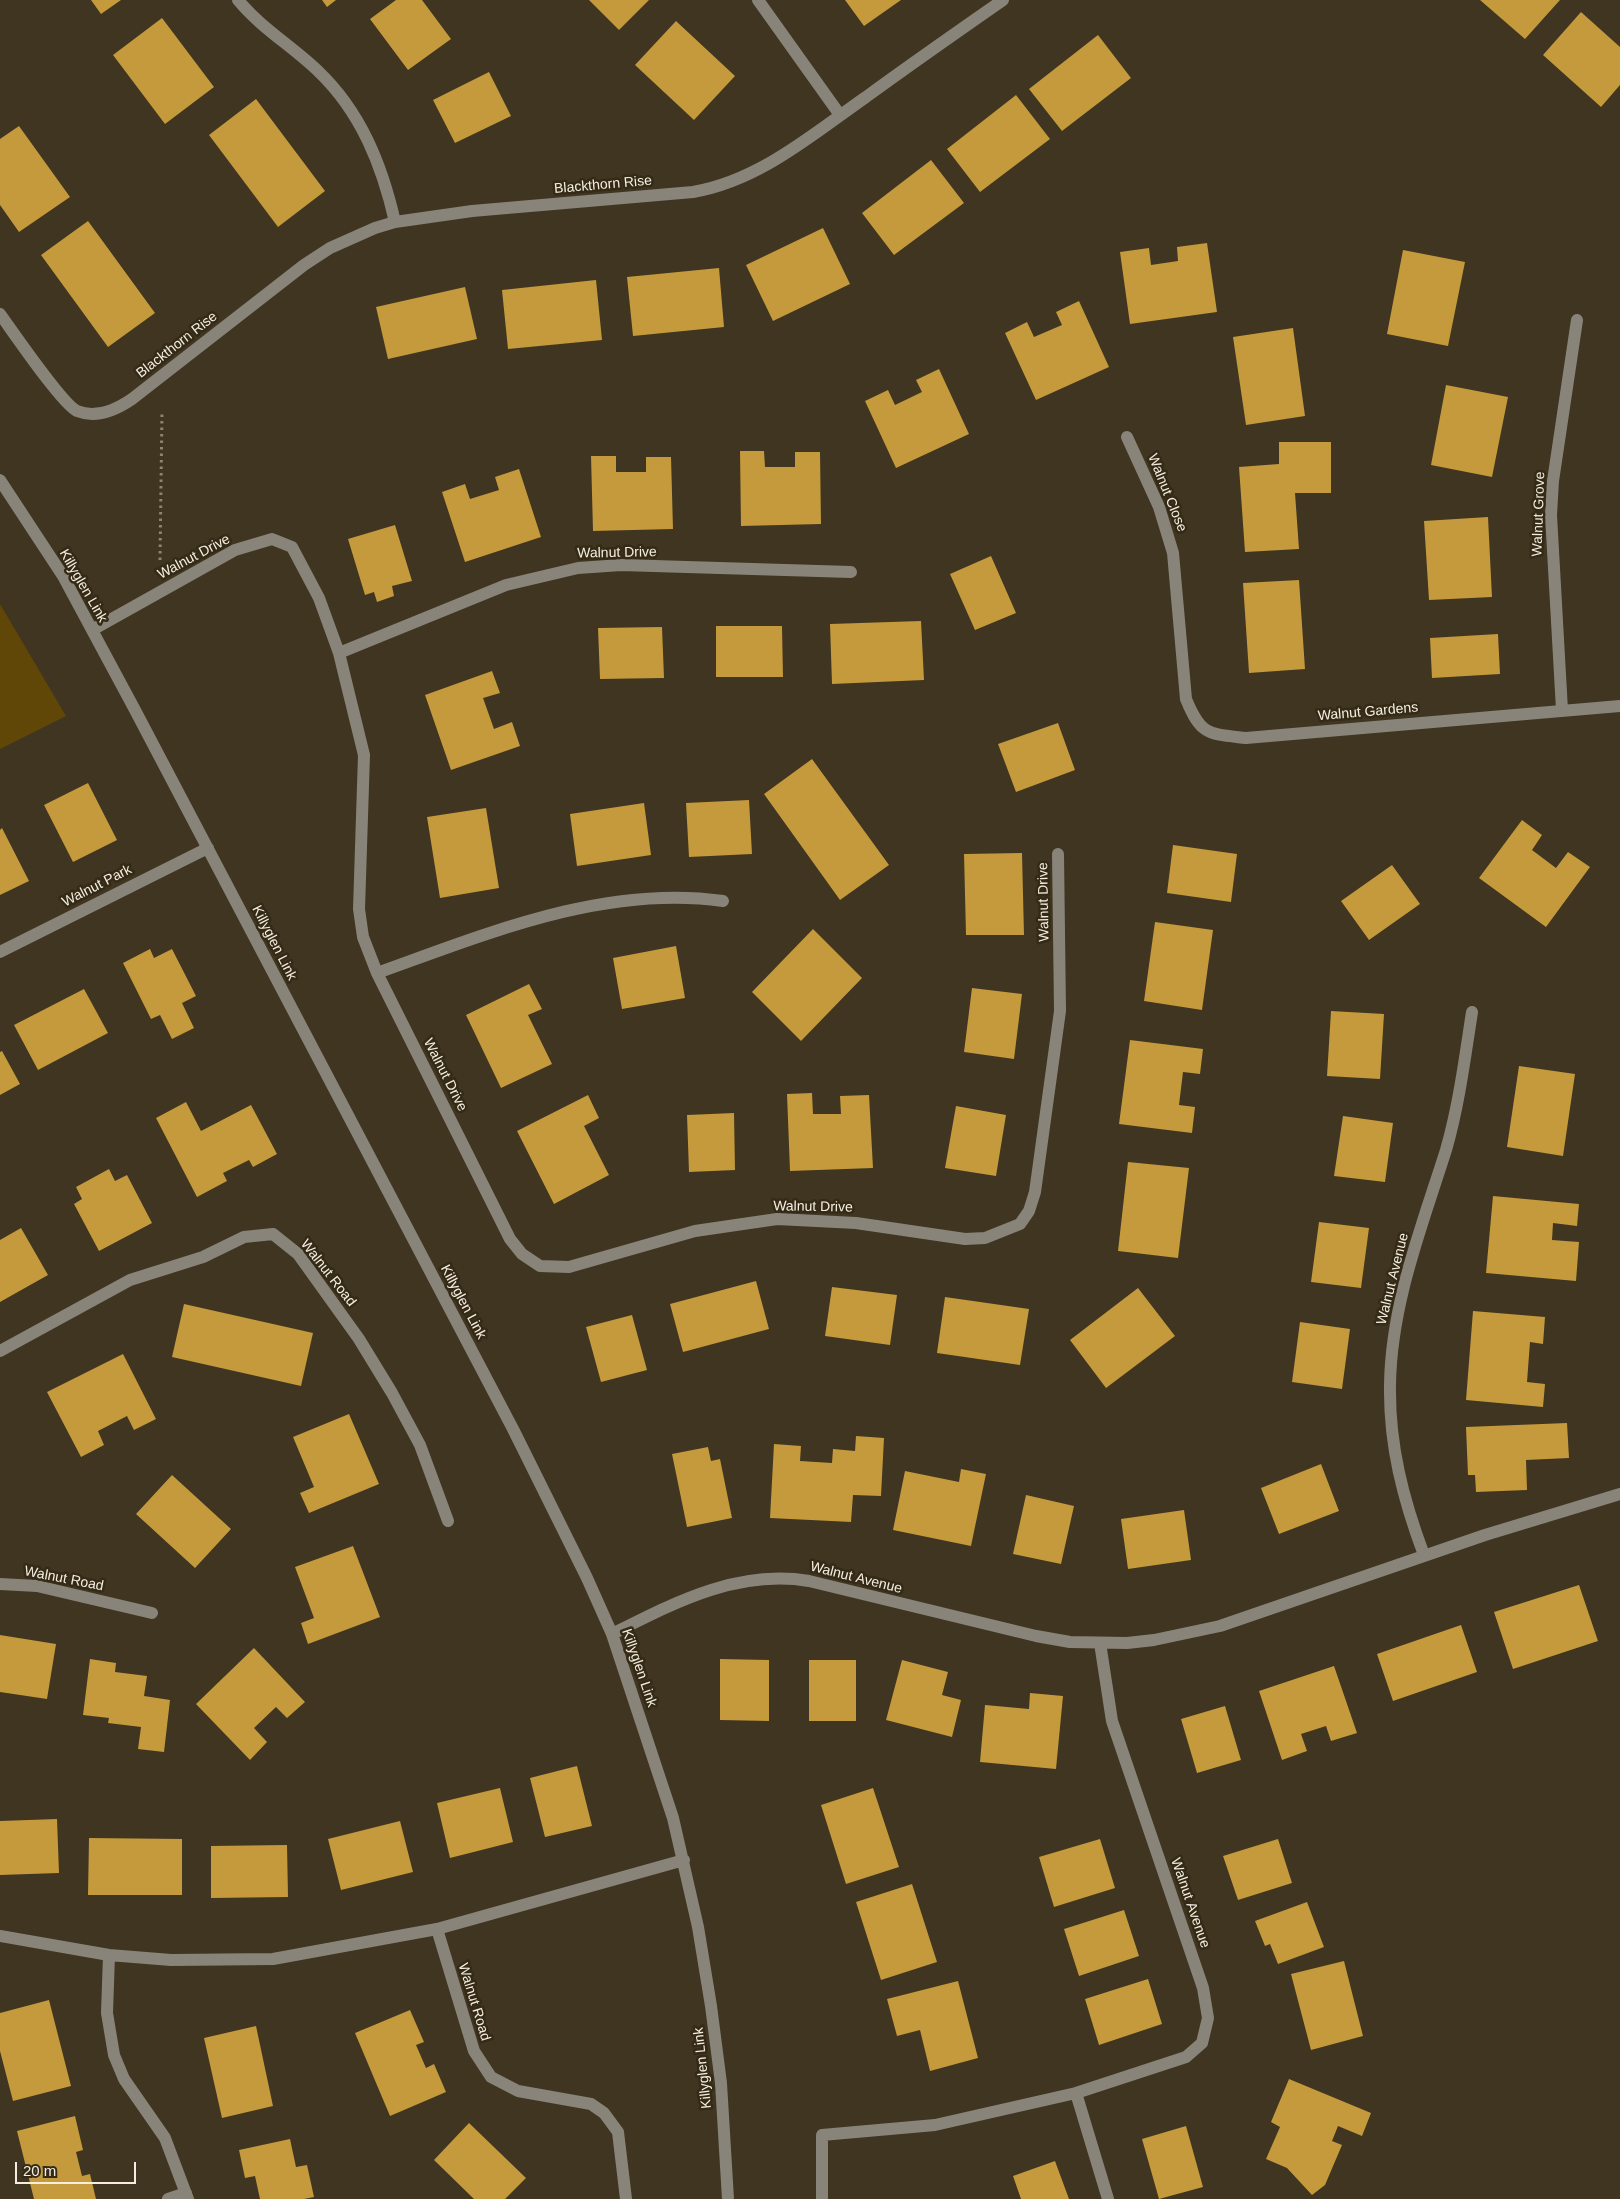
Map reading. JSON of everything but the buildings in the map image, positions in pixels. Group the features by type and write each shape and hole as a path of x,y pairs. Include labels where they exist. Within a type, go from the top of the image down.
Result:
{"street":[{"path":"238,0 257,21 318,70 343,100 373,150 388,189 395,222"},
{"path":"758,0 840,115"},
{"name":"Blackthorn Rise","path":"0,314 67,402 78,411 95,414 114,410 132,400 323,252 351,237 395,222 472,211 701,190 750,173 802,142 1003,0"},
{"name":"Walnut Grove","path":"1562,710 1551,515 1553,481 1577,320"},
{"name":"Walnut Close","path":"1128,437 1156,500 1170,539 1175,567 1181,651"},
{"name":"Killyglen Link","path":"0,480 63,576 208,848 513,1429 587,1578 612,1634 659,1775 684,1860 711,2006 721,2082 728,2199"},
{"name":"Walnut Drive","path":"92,630 235,550 272,539 292,547 319,598 339,653 364,755 359,908 363,937 377,973 510,1239 522,1254 540,1266 569,1267 696,1232 777,1219 856,1222 965,1239 984,1238 1020,1224 1029,1211 1035,1192 1060,1011 1058,854"},
{"name":"Walnut Drive","path":"339,653 506,585 578,568 621,565 852,572"},
{"name":"Walnut Gardens","path":"1181,651 1186,699 1195,721 1212,734 1246,738 1620,706"},
{"name":"Walnut Park","path":"0,952 208,848"},
{"path":"377,973 517,926 583,908 645,897 670,896 723,901"},
{"name":"Walnut Avenue","path":"1424,1555 1408,1512 1396,1468 1390,1411 1392,1360 1404,1286 1451,1129 1472,1012"},
{"name":"Walnut Road","path":"0,1351 130,1280 203,1257 244,1238 273,1234 298,1254 359,1339 392,1393 420,1445 448,1521"},
{"name":"Walnut Avenue","path":"612,1634 669,1606 707,1591 757,1578 780,1577 809,1581 1036,1636 1070,1642 1100,1643 1154,1640 1220,1626 1300,1600 1424,1555 1619,1497"},
{"name":"Walnut Road","path":"0,1584 37,1586 152,1613"},
{"name":"Walnut Avenue","path":"822,2199 822,2135 935,2125 1076,2092 1186,2057 1202,2043 1208,2018 1203,1988 1112,1721 1100,1643"},
{"path":"0,1936 109,1955 171,1960 273,1959 437,1929 684,1860"},
{"name":"Walnut Road","path":"437,1929 474,2051 491,2077 518,2091 591,2104 604,2113 618,2132 626,2199"},
{"path":"109,1955 107,2013 114,2055 124,2079 165,2138 187,2196 168,2199"},
{"path":"1076,2092 1108,2199"}],"path":[{"path":"159,592 163,375"}],"shaded area":[{"path":"0,604 66,716 0,749"}]}
